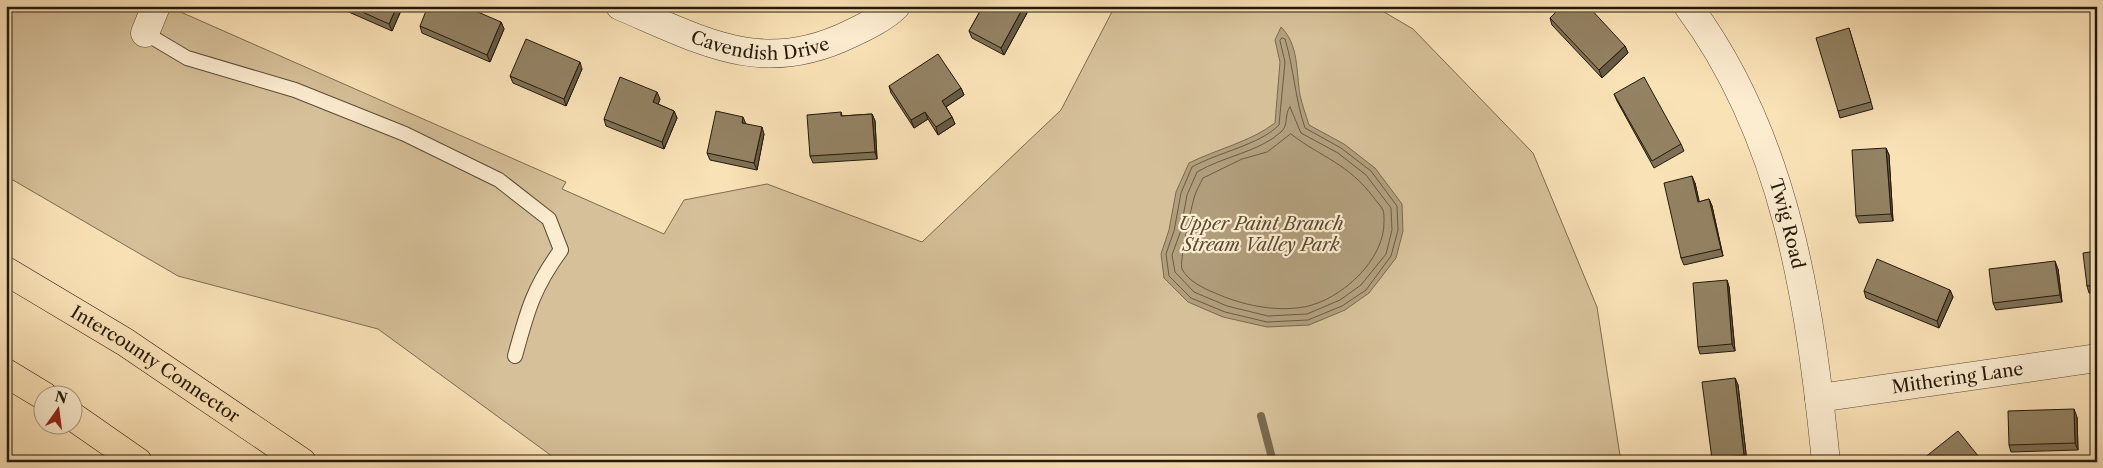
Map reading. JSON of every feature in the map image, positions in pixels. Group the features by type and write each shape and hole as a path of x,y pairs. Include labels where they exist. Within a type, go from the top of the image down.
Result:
{"highway":[{"name":"Intercounty Connector","path":"6,271 125,342 302,462"},
{"path":"6,374 32,389"},
{"path":"82,423 138,462"}],"street":[{"path":"145,33 156,6"},
{"name":"Cavendish Drive","path":"620,6 701,40 736,51 744,53 786,54 825,46 859,30 896,6"},
{"name":"Twig Road","path":"1688,6 1710,35 1748,107 1776,177 1798,260 1820,398 1826,462"},
{"name":"Mithering Lane","path":"1820,398 2097,358"}],"lane":[{"path":"145,33 187,58 295,90 405,134 499,180 548,219 561,250 544,272 529,304 515,356"}],"green space":[{"name":"Upper Paint Branch Stream Valley Park","path":"6,6 167,6 566,182 562,189 664,234 684,200 767,184 922,242 1061,110 1115,6 1374,6 1413,29 1533,153 1597,307 1621,462 560,462 378,329 178,276 6,176"}],"water":[{"path":"1281,27 1287,34 1294,50 1300,95 1309,125 1344,144 1375,168 1402,204 1403,231 1396,258 1369,293 1345,310 1309,325 1267,327 1223,317 1188,302 1164,278 1161,254 1169,230 1176,192 1189,163 1255,135 1275,123 1280,62 1275,40"}],"building":[{"path":"349,6 397,6 389,24"},
{"path":"428,6 464,6 501,22 487,55 420,26"},
{"path":"983,6 1024,6 1001,48 969,31"},
{"path":"1562,6 1588,6 1625,46 1599,70 1550,18"},
{"path":"1849,28 1871,102 1838,111 1816,38"},
{"path":"526,39 580,62 564,99 510,76"},
{"path":"938,54 961,88 942,101 952,117 936,127 925,112 911,120 889,86"},
{"path":"620,77 657,92 653,102 674,111 662,142 604,119"},
{"path":"1644,77 1681,144 1652,161 1614,94"},
{"path":"716,111 743,117 742,123 762,127 754,163 707,153"},
{"path":"841,112 841,116 872,114 875,152 810,156 807,115"},
{"path":"1886,148 1891,214 1856,216 1852,150"},
{"path":"1692,176 1698,202 1709,199 1721,249 1681,258 1664,183"},
{"path":"2097,251 2097,285 2087,286 2083,253"},
{"path":"1877,259 1950,290 1937,321 1864,291"},
{"path":"2055,261 2060,295 1993,303 1989,269"},
{"path":"1727,280 1732,344 1698,347 1693,283"},
{"path":"1735,378 1744,455 1712,459 1702,382"},
{"path":"2074,409 2075,443 2009,445 2008,411"},
{"path":"1958,431 1979,457 1973,462 1919,462"}],"waterway":[{"path":"1261,416 1273,462"}]}
